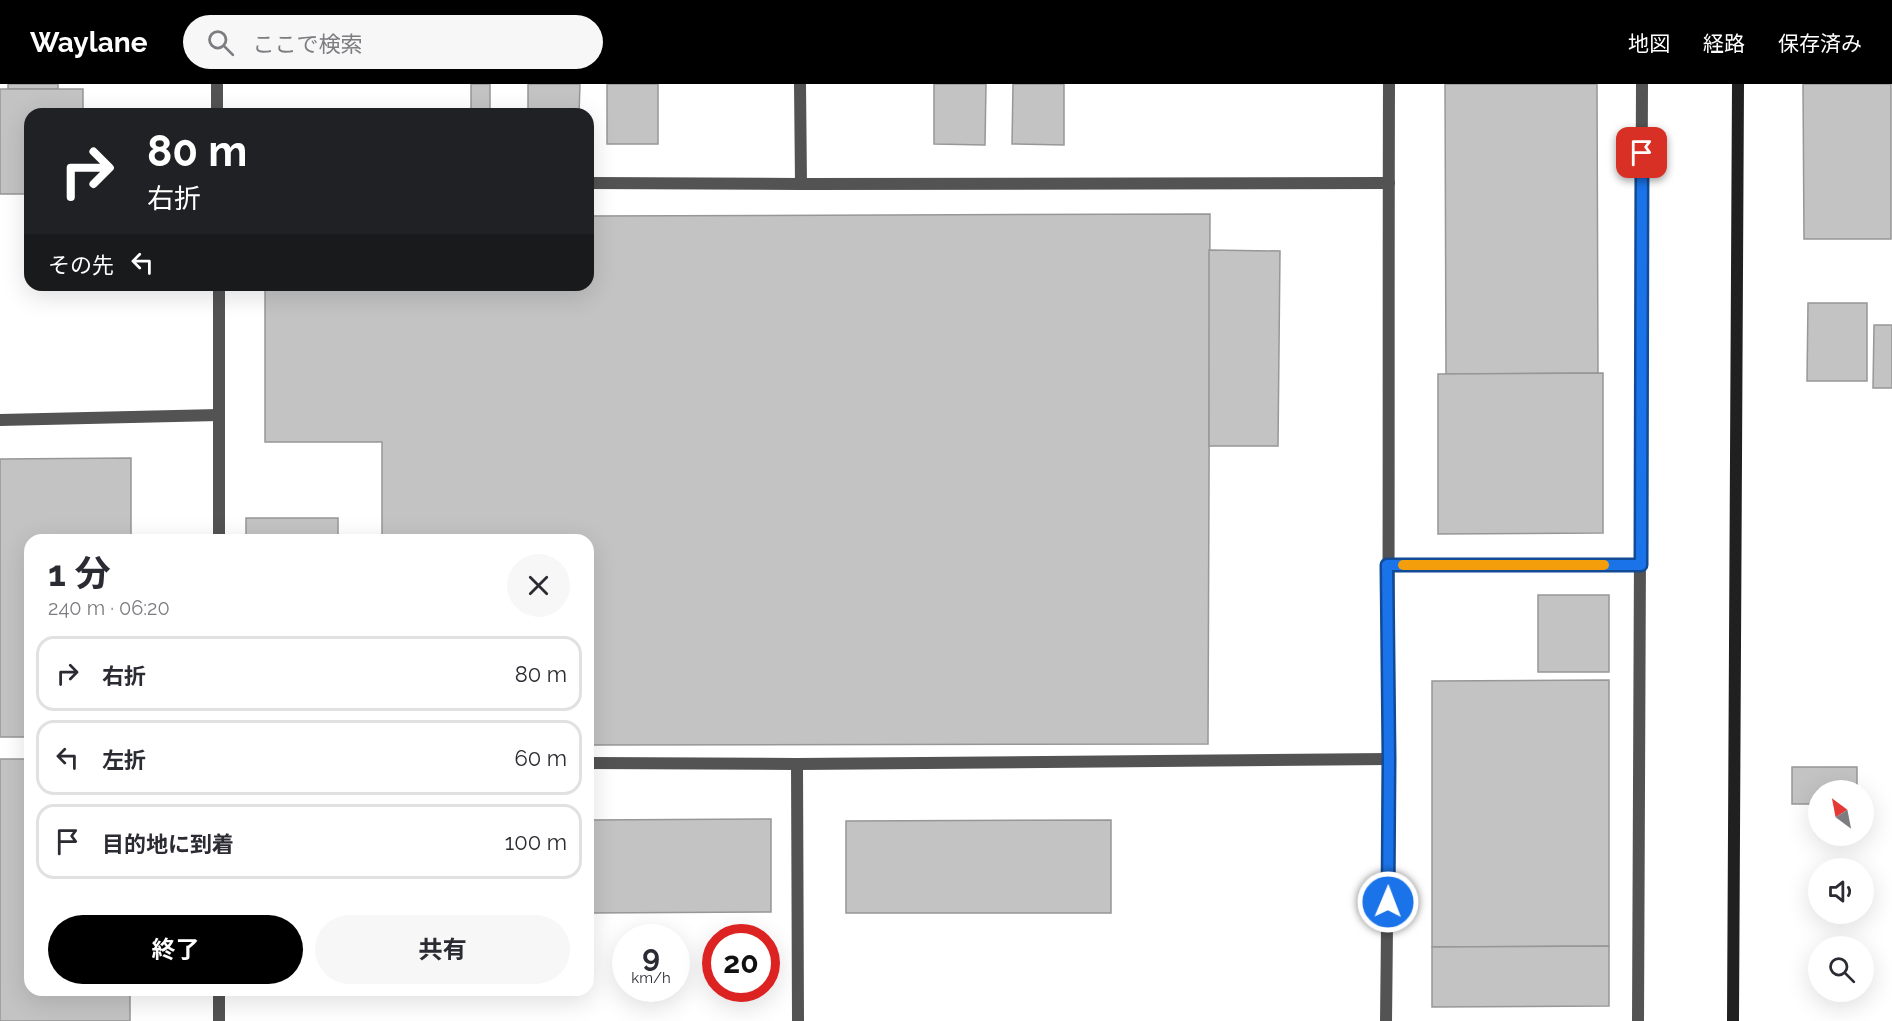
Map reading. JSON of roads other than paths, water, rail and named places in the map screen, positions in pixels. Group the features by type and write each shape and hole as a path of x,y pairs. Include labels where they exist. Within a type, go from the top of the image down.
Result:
{"street":[{"path":"1733,1021 1738,84"}],"lane":[{"path":"217,84 217,108"},
{"path":"800,84 801,184"},
{"path":"1386,1021 1389,759 1387,565 1389,84"},
{"path":"1638,1021 1642,84"},
{"path":"594,183 1389,183"},
{"path":"219,291 219,534"},
{"path":"0,420 219,415"},
{"path":"1387,565 1641,565"},
{"path":"594,763 797,764 1389,759"},
{"path":"797,764 798,1021"},
{"path":"219,996 219,1021"}]}
